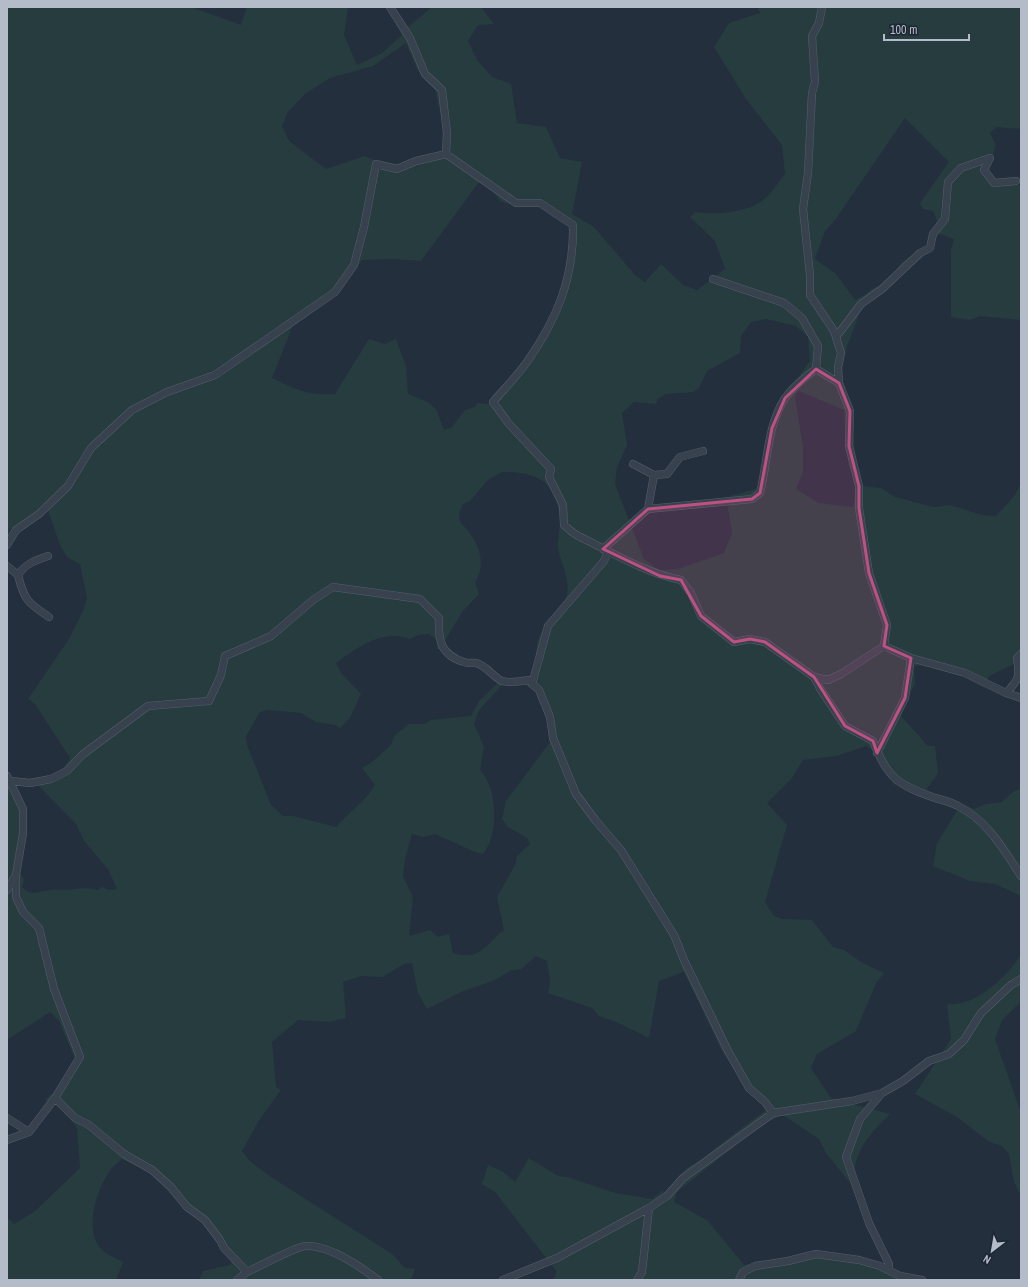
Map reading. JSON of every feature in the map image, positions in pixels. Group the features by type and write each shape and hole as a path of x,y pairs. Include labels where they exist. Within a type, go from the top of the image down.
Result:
{"street":[{"path":"390,7 410,38 425,74 442,90 447,133 446,154"},
{"path":"7,545 16,530 39,514 68,486 91,448 132,410 167,392 214,375 335,292 354,265 364,227 376,164 397,170 416,161 446,154 516,203 540,203 573,225 573,248 567,282 555,318 526,364 492,402 510,424 551,468 549,477 563,504 564,524 576,536 605,550 660,576 681,580 691,593 701,616 734,642 750,639 765,642 814,677 828,680 841,674 884,646 887,625 869,573 859,508 859,486 849,446 850,411 839,383 838,367 841,353 836,337 810,295 810,275 803,209 808,173 812,93 815,82 812,36 818,23 822,7"},
{"path":"836,337 861,304 882,289 920,253 930,248 933,234 945,219 948,182 961,168 990,158 984,170 994,183 1016,181"},
{"path":"648,509 752,499 760,492 772,428 785,398 803,379 816,369 818,346 802,318 784,303 713,279"},
{"path":"816,369 839,383"},
{"path":"633,464 654,475 667,474 680,457 703,452"},
{"path":"654,475 648,509 605,550 604,561 548,626 532,684 539,690 550,717 553,738 576,794 596,822 621,850 674,935 728,1051 749,1088 765,1102 773,1112"},
{"path":"18,575 28,564 48,556"},
{"path":"7,566 18,575 23,595 33,606 49,617"},
{"path":"9,779 30,783 51,779 67,771 82,755 148,706 209,701 221,675 225,656 271,636 313,600 333,587 420,599 439,618 438,636 442,647 457,660 465,663 477,663 502,681 514,682 533,680"},
{"path":"884,646 911,658 965,673 1006,693 1021,698"},
{"path":"1006,693 1017,682 1019,672 1016,658 1021,654"},
{"path":"877,753 904,698 911,658"},
{"path":"814,677 845,726 873,741 877,753 896,781 913,790 958,806 979,820 1002,846 1021,876"},
{"path":"7,1140 29,1132 55,1098 80,1057 54,989 39,928 23,912 16,897 16,875 23,833 23,809 9,779"},
{"path":"7,890 16,875"},
{"path":"503,1280 557,1258 649,1208 667,1196 683,1178 773,1112 852,1101 882,1093 903,1081 929,1060 949,1054 964,1040 980,1013 1011,985 1021,979"},
{"path":"882,1093 860,1119 846,1157 869,1223 889,1264 888,1270"},
{"path":"55,1098 75,1118 89,1125 124,1154 152,1170 171,1187 188,1207 205,1220 224,1248 246,1272"},
{"path":"7,1118 29,1132"},
{"path":"637,1280 642,1272 649,1208"},
{"path":"237,1280 246,1272 305,1246 318,1247 335,1254 361,1268 378,1280"},
{"path":"739,1280 743,1272 755,1266 788,1261 816,1254 859,1260 888,1270 900,1276 922,1280"}],"highlighted area":[{"path":"816,369 839,383 850,411 849,446 859,486 859,508 869,573 887,625 884,646 911,658 905,698 877,753 873,741 845,726 814,677 765,642 750,639 734,642 701,616 681,580 660,576 603,549 648,509 752,499 760,493 772,428 785,398"}],"green space":[{"path":"7,7 191,7 241,25 247,7 348,7 344,35 357,65 382,53 402,35 386,7 393,7 408,27 432,7 481,7 494,24 478,25 468,41 477,60 492,77 511,84 517,123 546,127 560,158 582,162 572,214 594,227 635,275 645,282 661,264 683,285 697,290 725,269 715,241 690,217 695,212 727,212 750,207 765,199 785,174 782,145 746,99 714,47 729,23 760,13 758,7 1021,7 1021,129 996,127 990,133 996,145 988,171 1000,182 1011,182 1021,186 1021,320 980,316 970,320 951,317 951,250 954,239 937,233 934,236 930,251 859,311 858,318 847,346 841,376 852,408 855,452 862,486 881,488 895,497 934,507 950,505 982,515 996,516 1015,495 1021,483 1021,659 989,676 985,688 962,676 920,665 914,666 915,684 902,707 901,716 928,746 935,746 938,773 926,790 974,809 986,804 1002,802 1014,791 1021,789 1021,896 995,884 970,881 933,866 937,843 958,809 914,794 897,784 894,785 874,751 866,746 836,756 803,760 792,778 767,803 787,825 765,902 774,916 782,919 812,920 833,947 844,950 861,962 884,973 876,983 856,1031 817,1054 811,1068 831,1098 890,1114 871,1134 860,1151 855,1169 855,1179 879,1239 894,1269 901,1273 925,1278 927,1280 553,1280 557,1272 495,1192 482,1184 488,1165 503,1172 515,1182 529,1158 558,1176 567,1177 615,1193 652,1199 662,1191 665,1192 687,1168 701,1160 765,1111 766,1108 746,1087 721,1049 684,972 659,981 649,1038 616,1022 599,1016 592,1008 548,993 550,982 547,961 536,956 521,969 510,971 495,980 461,992 427,1009 418,993 412,963 404,964 382,977 361,976 343,982 346,1018 329,1022 298,1020 272,1042 276,1087 281,1090 258,1122 242,1151 251,1162 271,1177 392,1254 405,1268 415,1269 411,1280 199,1280 203,1271 230,1265 232,1262 207,1227 196,1216 185,1210 149,1171 122,1159 111,1169 106,1177 98,1195 93,1216 94,1236 98,1245 106,1253 123,1262 116,1280 7,1280 7,1217 14,1224 34,1212 80,1168 77,1128 64,1110 45,1100 51,1094 54,1094 69,1073 75,1059 59,1021 50,1012 7,1040 7,772 12,777 45,777 59,771 70,758 35,704 28,699 69,639 84,609 87,598 80,564 67,557 60,545 46,504 19,526 10,529 7,542","holes":["406,43 417,69 427,82 435,89 443,126 442,151 398,164 374,160 365,156 326,169 289,141 282,126 288,112 305,94 330,78 373,66","905,118 949,162 920,203 923,209 933,211 937,221 928,244 902,262 884,284 871,289 866,294 855,300 836,274 815,259 825,231 835,220","479,182 492,190 500,201 518,207 541,207 553,217 568,225 570,246 567,270 561,291 541,332 516,370 489,404 477,403 475,407 465,410 452,427 444,430 436,409 428,402 408,394 406,366 396,339 385,344 369,339 335,394 309,393 272,378 293,325 304,319 341,289 362,260 393,259 421,261","766,319 796,326 808,337 810,361 774,411 768,435 759,488 730,496 728,508 732,533 724,553 678,569 659,570 644,559 615,484 617,468 627,445 622,413 634,402 656,404 658,399 666,394 693,392 699,388 707,371 740,353 741,336 751,322","799,391 844,410 846,447 856,488 853,507 819,503 796,489 803,472 803,447 795,396","502,472 527,474 536,478 544,482 555,498 560,522 558,549 568,589 565,600 559,611 539,637 535,663 530,678 504,679 477,660 464,659 443,644 462,612 479,594 475,582 479,574 481,558 479,550 471,535 460,522 459,514 463,504 470,501 488,480","429,634 437,640 437,648 450,658 464,665 476,665 498,683 479,701 471,716 431,720 425,724 409,724 395,735 391,745 371,763 362,768 375,785 367,797 336,827 293,816 283,816 271,805 247,745 246,736 260,712 267,710 301,713 316,722 335,725 340,728 350,718 361,694 341,673 336,663 353,651 371,641 380,638 389,636 410,639 418,635","523,683 536,692 546,716 550,742 506,801 502,819 508,827 527,838 530,844 517,856 515,865 497,897 504,930 476,953 462,955 453,953 449,934 438,937 430,930 409,936 413,897 403,876 405,859 412,834 423,837 435,834 475,852 483,854 488,846 494,824 494,812 490,788 486,778 480,770 484,747 474,724 479,710 502,685","38,785 76,824 84,841 108,869 117,889 109,890 102,887 97,890 85,888 32,893 22,887 24,880 20,872 27,819 24,804 16,786","783,1115 819,1139 826,1153 851,1184 887,1266 860,1257 815,1251 787,1258 744,1265 707,1220 674,1202 677,1192 761,1125"]},
{"path":"1021,954 1021,1002 1002,1020 995,1039 1021,1113 1021,1196 1014,1182 1009,1154 1002,1146 988,1141 957,1117 915,1094 951,1039 947,1004 958,1004 979,996 999,981"}]}
